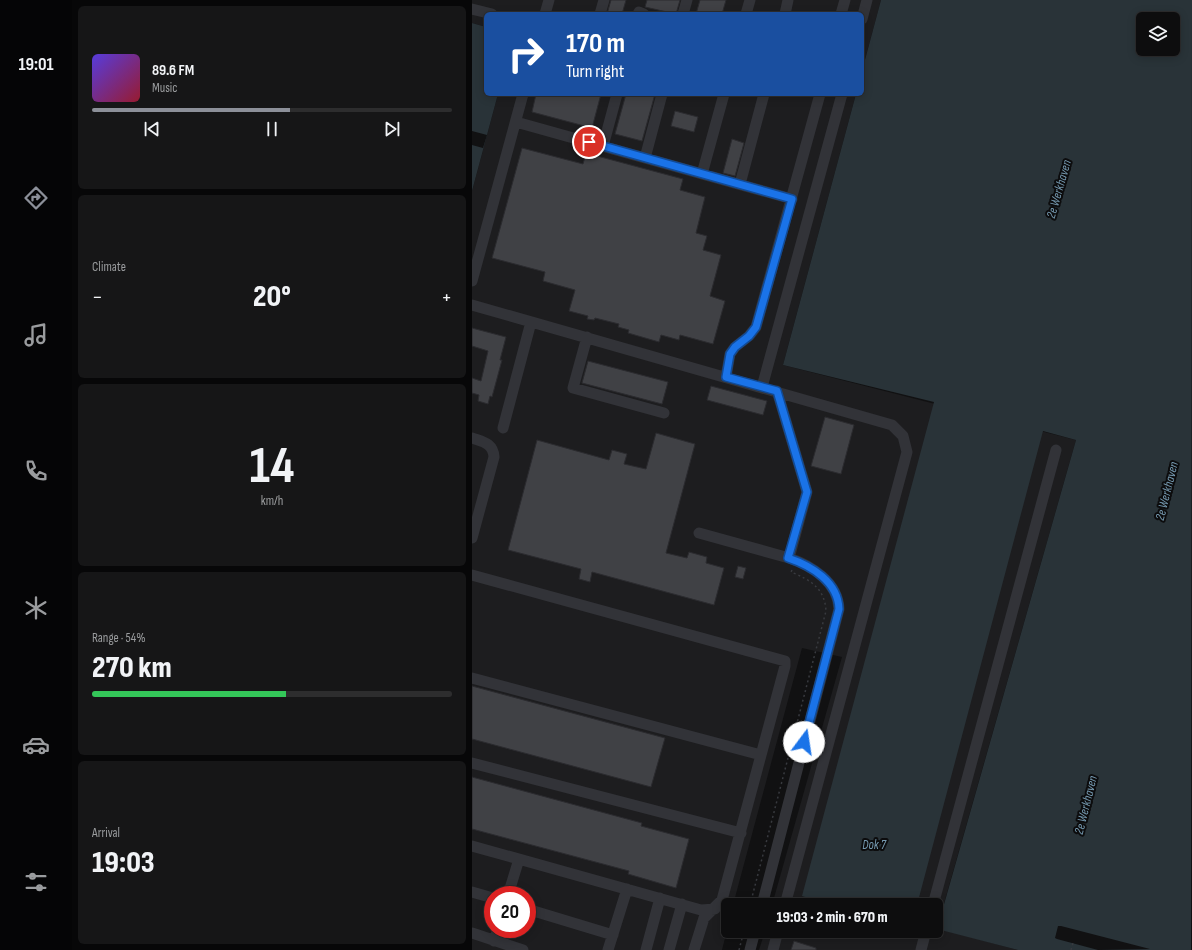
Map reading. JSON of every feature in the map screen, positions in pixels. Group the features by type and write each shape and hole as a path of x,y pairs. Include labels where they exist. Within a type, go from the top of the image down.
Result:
{"lane":[{"path":"546,12 549,0"},
{"path":"601,12 604,0"},
{"path":"684,12 687,0"},
{"path":"747,12 750,0"},
{"path":"785,12 788,0"},
{"path":"842,12 845,0"},
{"path":"864,12 867,0"},
{"path":"472,9 484,12"},
{"path":"472,281 522,96"},
{"path":"603,146 616,96"},
{"path":"645,158 661,96"},
{"path":"702,174 723,96"},
{"path":"740,184 763,96"},
{"path":"726,377 730,354 735,347 749,336 756,327 819,96"},
{"path":"762,387 841,96"},
{"path":"516,122 792,199"},
{"path":"472,305 892,425 903,436 907,452 787,898"},
{"path":"503,428 531,322"},
{"path":"587,337 573,388 664,413"},
{"path":"777,391 807,492 792,559"},
{"path":"472,438 492,446 494,457 472,538"},
{"path":"935,898 1056,450"},
{"path":"699,533 792,559 817,573 832,585 836,593 839,609 764,898"},
{"path":"472,575 785,661 762,755 722,900 715,909 704,918 694,950"},
{"path":"472,678 762,755"},
{"path":"472,763 740,833"},
{"path":"472,846 702,910 715,909"},
{"path":"511,886 519,859"},
{"path":"608,950 627,889"},
{"path":"472,892 484,895"},
{"path":"646,950 660,898"},
{"path":"669,950 682,904"},
{"path":"536,912 613,935"},
{"path":"472,933 523,950"},
{"path":"750,950 753,938"},
{"path":"773,950 776,938"},
{"path":"921,950 924,938"}],"path":[{"path":"752,898 826,612 826,602 822,593 815,585 805,578 791,572 792,559"},
{"path":"739,950 742,938"},
{"path":"1071,950 1073,943"}],"shaded area":[{"path":"472,0 881,0 864,64 864,12 484,12 484,26 472,23"},
{"path":"497,96 855,96 783,365 1076,440 943,907 943,898 774,898 842,657 802,648 735,898 721,898 721,938 725,938 722,950 472,950 472,191"},
{"path":"943,930 1018,950 759,950 763,938 943,938"}],"water":[{"path":"881,0 1192,0 1191,950 1018,950 943,931 943,908 1076,440 1043,431 919,898 809,898 802,896 934,402 783,365 855,96 864,96 864,64"},
{"path":"472,23 484,26 484,96 497,96 472,191"}],"pier":[{"path":"472,131 487,135 483,148 472,145"},
{"path":"1058,926 1150,949 1098,950 1055,938"}],"building":[{"path":"611,0 626,0 623,12 608,12"},
{"path":"647,0 680,0 677,12 667,12 645,7"},
{"path":"700,0 726,0 723,12 697,12"},
{"path":"536,96 600,96 592,128 532,112"},
{"path":"625,96 654,96 642,141 615,134"},
{"path":"675,111 698,117 694,132 671,126"},
{"path":"732,139 744,143 735,176 723,173"},
{"path":"522,148 583,164 586,153 683,179 680,190 705,197 696,233 707,236 703,250 721,255 710,296 725,301 713,344 680,335 679,340 661,335 659,342 628,333 629,330 618,327 619,324 595,318 594,320 587,319 588,316 569,311 575,290 543,281 545,272 492,258"},
{"path":"472,328 506,337 500,360 502,360 492,397 490,396 488,404 478,401 479,395 472,393 472,378 481,381 488,351 472,346"},
{"path":"588,361 668,382 662,404 582,383"},
{"path":"711,386 767,401 763,415 707,400"},
{"path":"825,417 854,425 841,474 811,466"},
{"path":"656,433 695,444 666,553 687,558 689,552 707,557 706,563 724,568 714,605 592,572 590,582 579,579 581,569 508,550 537,440 609,460 612,450 627,454 624,464 646,469"},
{"path":"738,566 746,568 743,579 735,577"},
{"path":"472,686 665,738 651,787 472,739"},
{"path":"472,777 642,823 641,826 689,839 676,888 628,874 629,871 472,829"},
{"path":"794,941 816,948 816,950 791,950"}],"route":[{"path":"589,142 792,199 756,327 749,336 735,347 730,354 726,377 777,391 807,492 788,558 796,560 825,578 832,585 839,602 839,609 804,742"}],"water label":[{"name":"2e Werkhaven","path":"1059,189"},
{"name":"2e Werkhaven","path":"1167,491"},
{"name":"2e Werkhaven","path":"1086,805"},
{"name":"Dok 7","path":"874,845"}]}
